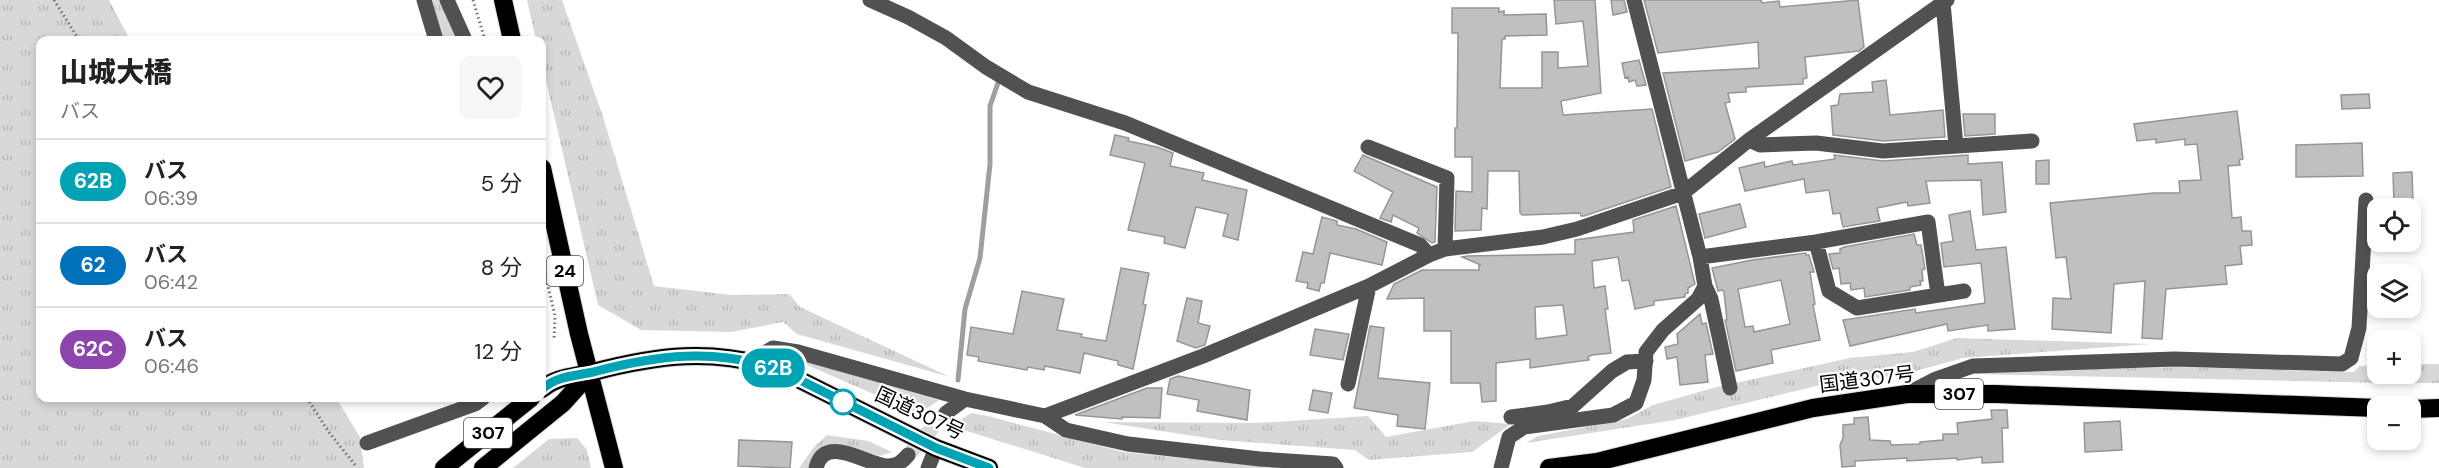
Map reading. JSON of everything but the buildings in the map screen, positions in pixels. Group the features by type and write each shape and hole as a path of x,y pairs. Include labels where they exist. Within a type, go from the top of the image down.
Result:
{"highway":[{"path":"503,0 511,36"},
{"name":"24","path":"546,185 614,468"},
{"name":"国道307号","path":"546,386 571,375 626,362 670,356 751,361 778,369 936,448 989,468"},
{"name":"307","path":"483,468 563,404 590,372"},
{"name":"国道307号","path":"1549,468 1598,462 1813,408 1907,394 1996,394 2367,408"},
{"name":"307","path":"444,468 526,402"},
{"path":"2421,409 2439,408"}],"street":[{"path":"424,0 435,36"},
{"path":"447,0 463,36"},
{"path":"870,0 946,38 986,67 1028,92 1125,123 1420,245 1429,255"},
{"path":"1634,0 1700,257 1705,286 1712,299 1730,388"},
{"path":"1046,416 1203,356 1369,286 1445,249 1543,237 1577,229 1683,193 1749,140 1945,1"},
{"path":"1945,1 1956,147"},
{"path":"1749,140 1760,145 1816,143 1883,151 2032,141"},
{"path":"1368,147 1446,178 1445,249"},
{"path":"1907,394 1936,379 1973,366 2175,359 2342,363 2351,358 2359,328 2366,200"},
{"path":"1700,257 1816,242 1928,222 1938,295"},
{"path":"1816,242 1828,291 1857,308 1964,291"},
{"path":"1348,384 1369,286"},
{"path":"1501,468 1509,437 1524,427 1613,415 1636,404 1644,380 1646,352 1663,330 1698,299 1705,286"},
{"path":"751,361 772,348 798,352 964,399 1046,416 1066,430 1128,444 1260,459 1333,464 1336,468"},
{"path":"1511,417 1573,406 1612,371 1627,362 1646,361"},
{"path":"946,413 964,399"},
{"path":"367,442 478,402"},
{"path":"928,468 936,448"},
{"path":"816,468 826,453 842,451 887,466 900,464 908,455"}],"path":[{"path":"54,0 77,36"},
{"path":"473,0 484,36"},
{"path":"546,278 555,316 554,340"},
{"path":"310,402 328,431 356,466"}],"green space":[{"path":"0,0 109,0 128,36 36,36 36,402 338,402 360,437 364,468 0,468"},
{"path":"432,0 441,0 457,36 442,36"},
{"path":"527,0 562,0 603,117 654,286 731,295 789,294 800,307 950,377 797,334 783,322 731,332 641,330 598,305 546,80 546,36 535,36"},
{"path":"1957,338 2151,344 1963,358 1905,374 1816,386 1675,420 1526,443 1538,436 1627,419 1653,405 1717,387 1850,358 1913,352"},
{"path":"789,357 939,400 919,414"},
{"path":"2421,364 2439,364 2439,383 2421,383"},
{"path":"2359,366 2367,366 2367,383 1971,374 1992,370 2184,367 2354,372"},
{"path":"971,413 1123,452 1282,468 1085,468 951,426"},
{"path":"1368,416 1386,437 1474,421 1511,424 1472,452 1369,460 1355,450 1220,440 1103,422 1256,423"},
{"path":"827,435 868,441 892,452 880,456 843,447 813,457 808,468 799,468 814,447"},
{"path":"577,438 587,450 591,468 513,468 549,439"}],"waterway":[{"path":"958,380 965,309 980,258 990,164 990,106 1000,77"}],"tunnel":[{"path":"908,455 946,413"}],"bus line":[{"name":"62B","path":"546,386 571,375 626,362 670,356 751,361 778,369 936,448 989,468"}]}
